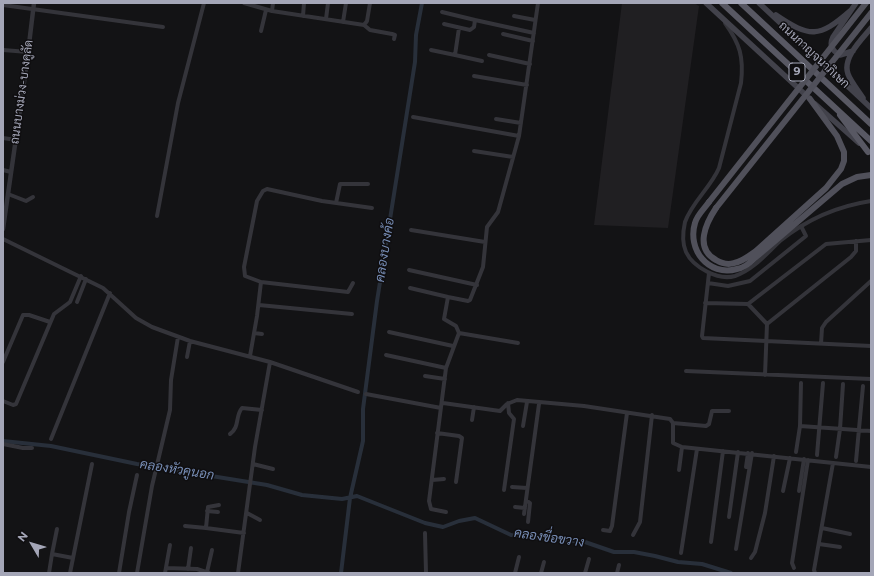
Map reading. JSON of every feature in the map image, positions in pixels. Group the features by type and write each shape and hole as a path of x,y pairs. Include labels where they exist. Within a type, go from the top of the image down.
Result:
{"highway":[{"name":"ถนนกาญจนาภิเษก","path":"722,3 871,141"},
{"name":"ถนนกาญจนาภิเษก","path":"741,3 871,124"},
{"path":"834,107 870,153"}],"main road":[{"path":"706,3 870,153"},
{"path":"853,51 840,54 833,49 831,43 833,36 856,3"},
{"path":"866,3 695,221 693,234 694,244 700,257 707,264 717,269 733,270 744,266 842,184 857,177 871,175"},
{"path":"760,5 793,26 806,32 825,30 850,11"},
{"path":"760,5 870,108"},
{"path":"810,99 837,136 844,152 841,169 826,188 756,251 744,259 733,264 722,263 709,256 703,239 706,226 716,208 871,13"},
{"path":"870,108 847,72 847,66 853,51 871,28"}],"street":[{"name":"ถนนบางม่วง-บางคูลัด","path":"3,229 34,3"},
{"path":"157,216 178,103 204,3"},
{"path":"244,3 255,5 266,10 364,25 370,30 395,35 394,39"},
{"path":"272,11 273,3"},
{"path":"303,16 304,3"},
{"path":"326,19 328,3"},
{"path":"343,22 346,3"},
{"path":"364,25 367,21 370,3"},
{"path":"410,288 468,301 473,296 483,267 485,242 489,223 495,217 500,207 519,136 538,3"},
{"path":"3,5 163,27"},
{"path":"261,31 266,10"},
{"path":"442,12 534,33"},
{"path":"514,16 535,20"},
{"path":"721,17 737,41 741,50 743,71 742,83 719,168 712,182 690,213 684,230 683,244 686,253 696,264 709,273 726,277 734,276 753,266 782,240 801,226 841,208 871,201"},
{"path":"444,24 459,28 471,29 475,20"},
{"path":"455,55 459,28"},
{"path":"503,34 533,41"},
{"path":"3,50 28,52"},
{"path":"431,50 482,61"},
{"path":"488,55 530,64"},
{"path":"474,76 527,85"},
{"path":"413,117 519,136"},
{"path":"496,119 521,123"},
{"path":"3,138 16,140"},
{"path":"474,151 513,157"},
{"path":"3,170 11,172"},
{"path":"336,203 340,184 368,184"},
{"path":"353,283 348,292 261,282 249,279 244,275 258,197 263,191 268,189 336,203 372,208"},
{"path":"8,194 26,201 33,197"},
{"path":"708,284 728,286 750,281 806,236 801,226"},
{"path":"411,230 485,242"},
{"path":"3,239 81,276 110,294 144,323 178,338 250,356 358,392"},
{"path":"705,303 748,304 826,244 871,240"},
{"path":"767,324 851,257 856,251 856,241"},
{"path":"409,270 477,285"},
{"path":"709,273 705,303 703,338 871,346"},
{"path":"3,401 13,406 16,404 50,322 56,312 70,302 81,276"},
{"path":"77,302 86,279"},
{"path":"821,344 822,328 826,322 871,281"},
{"path":"250,356 259,305 261,282"},
{"path":"50,439 110,294"},
{"path":"446,512 430,508 429,497 437,433 443,403 446,368 459,333 456,326 444,319 448,297"},
{"path":"748,304 767,324 765,375"},
{"path":"259,305 352,314"},
{"path":"3,362 23,316 29,315 50,322"},
{"path":"254,332 262,334"},
{"path":"388,332 453,346"},
{"path":"459,333 518,342"},
{"path":"137,573 154,474 170,410 171,380 178,338"},
{"path":"187,357 190,341"},
{"path":"386,355 446,368"},
{"path":"238,573 253,464 270,362"},
{"path":"686,371 871,380"},
{"path":"425,376 445,379"},
{"path":"796,452 800,426 801,383"},
{"path":"817,455 823,383"},
{"path":"836,458 840,429 843,384"},
{"path":"856,461 860,430 862,386"},
{"path":"366,394 442,408"},
{"path":"443,403 500,411 508,403 517,400 539,404 584,406 627,413 652,415 669,418 673,423 673,443 682,447 871,467"},
{"path":"523,426 527,402"},
{"path":"504,490 514,420 509,413 508,403"},
{"path":"524,514 539,404"},
{"path":"230,434 236,429 241,409 243,407 262,410"},
{"path":"472,420 474,407"},
{"path":"673,423 706,426 709,424 712,411 729,411"},
{"path":"603,530 610,531 612,526 627,413"},
{"path":"633,535 640,522 652,415"},
{"path":"800,426 871,431"},
{"path":"437,433 462,438 456,482"},
{"path":"3,444 23,448 32,448"},
{"path":"679,470 682,447"},
{"path":"681,553 697,449"},
{"path":"711,542 722,451"},
{"path":"729,517 738,452"},
{"path":"740,509 750,453"},
{"path":"736,549 750,453"},
{"path":"751,558 755,552 766,508 774,456"},
{"path":"783,491 790,458"},
{"path":"799,491 806,460"},
{"path":"794,568 792,563 806,460"},
{"path":"814,572 833,463"},
{"path":"70,573 92,464"},
{"path":"253,464 272,469"},
{"path":"119,573 128,512 137,475"},
{"path":"432,480 444,479"},
{"path":"512,487 527,488"},
{"path":"526,500 530,503 528,522"},
{"path":"206,528 207,511 210,506 219,505"},
{"path":"515,507 525,508"},
{"path":"207,511 218,512"},
{"path":"247,513 260,520"},
{"path":"186,526 244,532"},
{"path":"822,528 850,534"},
{"path":"49,573 57,529"},
{"path":"425,533 426,573"},
{"path":"819,544 840,547"},
{"path":"170,545 165,571 188,569 208,572 212,550"},
{"path":"188,569 191,548"},
{"path":"52,554 73,558"},
{"path":"515,573 519,557"},
{"path":"585,573 589,559"},
{"path":"541,573 544,562"},
{"path":"617,573 619,565"}],"shaded area":[{"path":"622,3 694,3 699,6 668,228 594,225"}],"waterway":[{"name":"คลองบางค้อ","path":"341,573 350,498 363,441 363,409 377,301 415,62 416,35 422,3"},
{"name":"คลองขื่อขวาง","path":"3,441 51,446 137,464 267,485 302,495 342,499 357,496 425,523 443,527 459,521 475,518 511,535 585,542 614,552 634,552 678,562 702,564 731,573"}],"water label":[{"name":"คลองหัวคูนอก","path":"177,470"}]}
